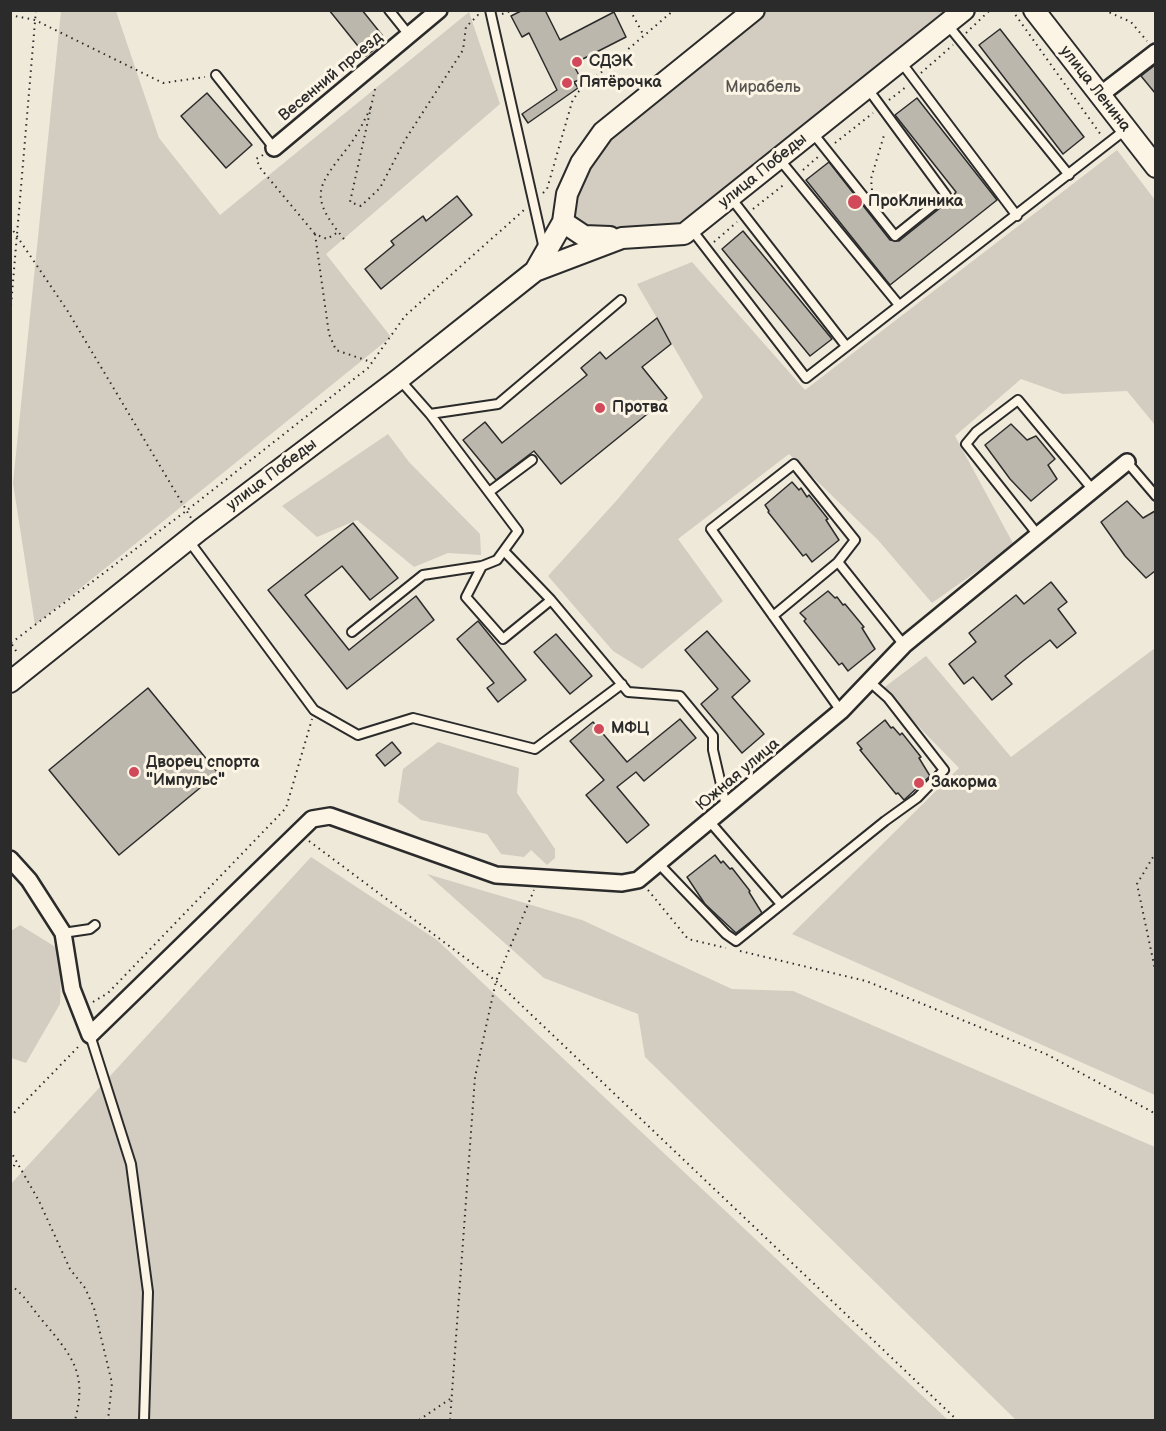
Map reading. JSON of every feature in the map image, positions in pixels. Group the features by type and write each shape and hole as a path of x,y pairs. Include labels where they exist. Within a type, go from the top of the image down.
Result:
{"street":[{"name":"Весенний проезд","path":"274,148 439,10"},
{"name":"улица Победы","path":"535,271 563,222 567,194 581,163 603,132 754,10"},
{"name":"улица Победы","path":"10,682 194,535 399,379 535,271 622,238 684,234 964,10"},
{"name":"улица Ленина","path":"1034,10 1155,167"},
{"path":"1100,95 1155,52"},
{"path":"563,222 584,236 622,238"},
{"name":"Южная улица","path":"638,879 710,822 841,711 904,645 1127,462"},
{"path":"10,859 29,880 63,933 72,989 90,1035 312,819 330,816 496,875 622,883 638,879"}],"lane":[{"path":"389,10 410,35"},
{"path":"491,14 545,253"},
{"path":"947,24 1069,175"},
{"path":"900,61 1017,216"},
{"path":"216,75 274,148"},
{"path":"812,132 895,236 946,195 867,88"},
{"path":"691,229 806,378 1126,129"},
{"path":"778,159 899,305"},
{"path":"730,197 846,346"},
{"path":"430,414 498,404 621,300"},
{"path":"352,632 423,575 482,566 497,560 518,531 430,414 399,379"},
{"path":"1038,535 966,444 976,432 1018,400 1093,489"},
{"path":"489,492 532,460"},
{"path":"1127,462 1155,496"},
{"path":"773,616 838,562 855,540 794,464 711,529 773,616 841,711"},
{"path":"194,535 314,710 358,735 413,718 535,749 622,684"},
{"path":"504,551 551,600 628,692 680,696 712,736 713,750 727,807"},
{"path":"838,562 904,645"},
{"path":"482,566 466,597 503,639 551,600"},
{"path":"658,864 726,934 736,940 780,903 917,798 944,770 888,698 870,682"},
{"path":"710,822 780,903"},
{"path":"63,933 90,929 95,925"},
{"path":"90,1035 131,1164 148,1292 144,1420"}],"path":[{"path":"10,317 36,10"},
{"path":"375,89 374,103 350,202 361,206 380,188 405,140 463,50 466,27 478,15 514,10"},
{"path":"630,10 643,35"},
{"path":"11,643 186,511 372,362 405,316 547,189 572,102 578,92 674,10"},
{"path":"1012,10 1108,145"},
{"path":"1104,10 1131,22 1155,52"},
{"path":"10,15 35,20 163,83 216,75"},
{"path":"706,248 914,80"},
{"path":"344,239 323,209 319,190 327,172 350,144 374,103"},
{"path":"873,208 871,179 889,117"},
{"path":"274,148 256,159 276,189 315,234 327,239 338,232"},
{"path":"10,226 66,310 186,511 194,535"},
{"path":"315,234 329,334 336,350 372,362"},
{"path":"10,633 11,643 28,668"},
{"path":"80,1010 108,993 286,808 314,710"},
{"path":"1155,768 1155,792"},
{"path":"297,832 496,981 957,1420"},
{"path":"1155,852 1137,884 1155,974"},
{"path":"450,1420 475,1077 496,981 538,879"},
{"path":"638,879 688,939 866,981 1046,1054 1155,1114"},
{"path":"10,1117 90,1035"},
{"path":"10,1150 39,1201 70,1269 85,1288 94,1308 112,1383 108,1420"},
{"path":"10,1171 16,1162"},
{"path":"10,1285 23,1294 69,1351 77,1368 81,1390 75,1420"},
{"path":"419,1420 450,1399"}],"green space":[{"path":"61,11 116,11 159,138 220,215 469,12 500,104 326,254 391,337 35,625 13,483"},
{"name":"Мирабель","path":"755,11 964,11 684,234 573,230 567,194 581,163"},
{"path":"1117,150 1155,200 1155,425 1127,391 1063,394 1021,379 955,436 1014,545 932,603 878,540 789,454 678,539 723,601 642,669 613,651 548,576 617,500 703,397 637,284 692,262 805,390"},
{"path":"388,434 409,462 480,534 481,555 448,553 414,567 357,520 317,537 282,506"},
{"path":"1155,648 1155,1095 792,934 959,768 882,689 926,656 1011,757"},
{"path":"438,742 519,768 517,793 555,849 555,858 547,865 531,850 524,857 501,854 487,834 421,820 398,802 403,769"},
{"path":"311,857 437,940 948,1420 111,1420 106,1418 105,1420 11,1420 10,1185"},
{"path":"427,874 582,920 732,989 793,991 1155,1147 1155,1420 1016,1420 645,1057 638,1014 544,978"},
{"path":"20,925 62,951 60,1004 26,1063 11,1058 11,931"}],"building":[{"path":"329,10 362,10 386,40 366,56"},
{"path":"523,10 545,10 560,40 614,12 626,37 573,64 581,79 574,82 578,88 528,123 522,114 557,90 529,33 522,37 511,16"},
{"path":"1000,29 1084,137 1063,154 979,45"},
{"path":"1155,65 1155,93 1141,76"},
{"path":"207,93 252,145 226,168 181,116"},
{"path":"917,98 997,200 890,285 806,180 829,162 890,240 899,241 950,200 956,192 895,115"},
{"path":"457,196 472,215 381,289 365,269 394,245 391,241 423,216 426,221"},
{"path":"743,231 832,339 810,356 722,249"},
{"name":"Протва","path":"657,318 671,344 642,367 667,398 561,484 534,451 496,480 463,440 485,422 502,443 587,375 581,368 600,352 606,359"},
{"path":"1011,424 1027,440 1036,436 1055,459 1048,465 1057,479 1031,501 1010,479 985,445"},
{"path":"792,482 799,490 801,488 807,497 809,495 828,519 826,520 839,540 812,562 806,554 803,556 765,505"},
{"path":"1127,501 1143,518 1155,511 1155,571 1146,578 1125,556 1101,522"},
{"path":"353,523 398,578 370,600 342,566 305,595 349,650 416,596 434,620 347,689 268,590"},
{"path":"1051,582 1067,602 1058,609 1076,633 1057,648 1050,640 1023,661 1005,676 1012,684 992,700 973,677 964,684 949,664 976,642 969,633 1016,595 1024,604"},
{"path":"828,591 843,605 845,604 864,627 862,628 875,649 848,671 842,663 839,665 800,613"},
{"path":"478,621 526,680 498,702 487,688 494,683 457,639"},
{"path":"707,631 750,681 732,697 764,734 742,753 701,704 718,689 685,650"},
{"path":"556,634 592,676 570,694 534,652"},
{"name":"Дворец спорта \"Импульс\"","path":"148,688 218,773 119,855 49,770"},
{"path":"680,719 696,738 644,781 636,772 617,787 649,825 627,843 586,795 604,780 570,741 593,722 627,762"},
{"path":"885,720 900,735 902,733 921,757 919,758 930,776 904,800 898,793 896,794 860,750 862,749 857,743"},
{"path":"392,742 401,753 385,766 376,755"},
{"path":"715,855 721,863 723,861 730,869 732,868 750,891 762,913 736,933 705,904 687,877"}],"place":[{"name":"СДЭК","path":"577,62"},
{"name":"Пятёрочка","path":"567,83"},
{"name":"ПроКлиника","path":"855,202"},
{"name":"Протва","path":"600,408"},
{"name":"МФЦ","path":"599,729"},
{"name":"Дворец спорта \"Импульс\"","path":"134,772"},
{"name":"Закорма","path":"919,783"}]}
